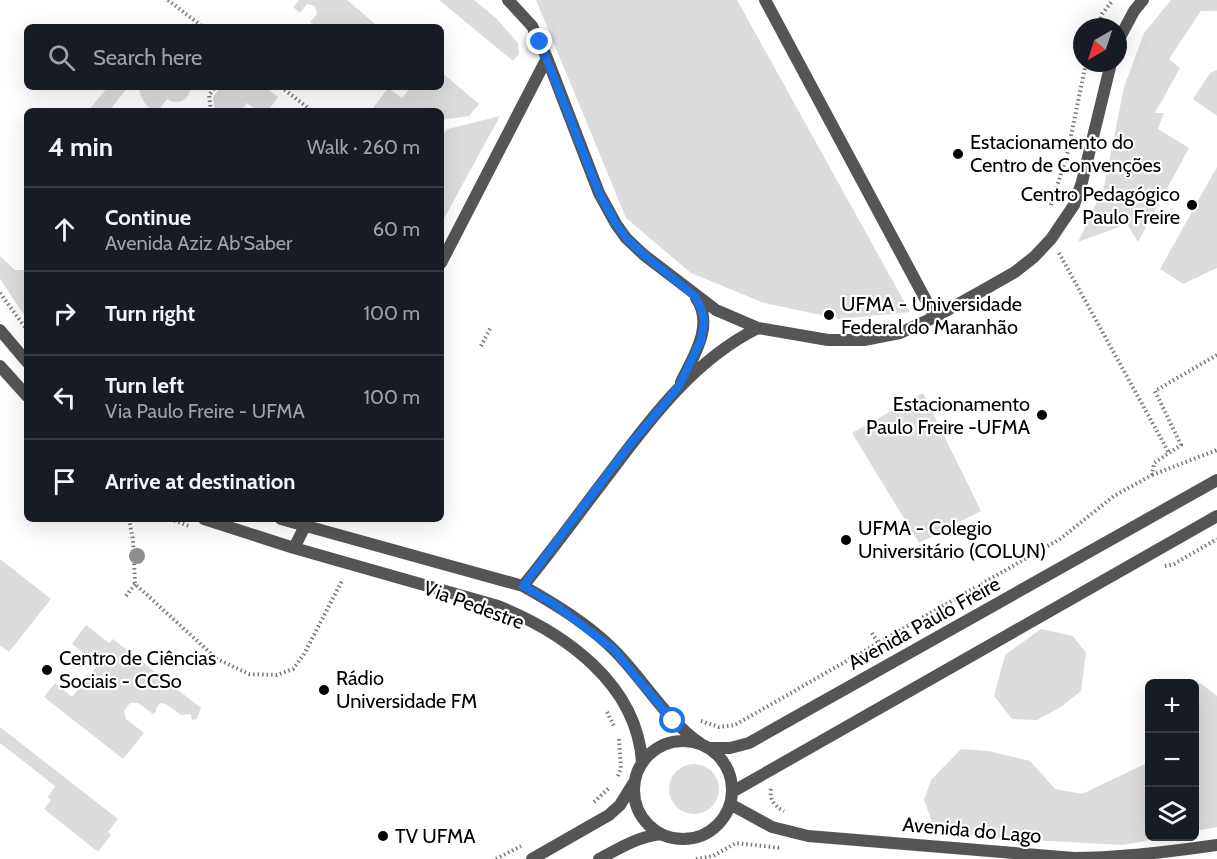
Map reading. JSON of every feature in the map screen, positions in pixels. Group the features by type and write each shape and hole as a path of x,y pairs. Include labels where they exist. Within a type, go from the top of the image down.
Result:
{"street":[{"path":"508,0 532,26 547,57 599,193 626,238 695,296 716,310 758,327 828,340 864,340 900,333 935,317 1015,272 1034,257 1051,239 1074,205 1082,182 1109,72"},
{"path":"765,0 935,317"},
{"path":"1127,24 1143,0"},
{"path":"444,257 547,57"},
{"path":"679,386 703,331 702,311 695,296"},
{"path":"523,586 629,446 679,386 725,347 758,327"},
{"path":"0,330 24,359"},
{"path":"0,366 24,393"},
{"name":"Avenida Paulo Freire","path":"704,746 730,748 749,743 1217,480"},
{"path":"731,798 1217,516"},
{"path":"213,522 294,548 498,606 529,619 582,655 618,692 631,713 637,729 642,762"},
{"path":"294,548 307,523 523,586 554,604 613,649 673,721 718,756 726,766 731,779 731,798 724,817 715,828 703,836 675,839 647,825 638,811 634,796 634,780"},
{"path":"532,859 609,815 620,805 642,762 654,750 669,743 685,741 704,746"},
{"name":"Avenida do Lago","path":"731,798 752,817 788,832 843,839 1074,858 1119,857 1217,845"},
{"path":"599,859 631,841 661,834"}],"path":[{"path":"168,0 199,24"},
{"path":"1101,18 1113,0"},
{"path":"1051,205 1067,156 1084,72"},
{"path":"211,108 209,95 213,90"},
{"path":"285,90 308,108"},
{"path":"1051,239 1169,453"},
{"path":"0,293 24,326"},
{"path":"481,346 491,327"},
{"path":"1152,475 1154,463 1181,446 1155,391 1217,355"},
{"path":"698,720 719,727 735,725 1060,539 1114,495 1152,475 1217,450"},
{"path":"126,596 135,584 133,540 130,522"},
{"path":"178,522 190,527"},
{"path":"333,576 352,582"},
{"path":"135,584 217,659 249,674 277,675 292,669 304,654 343,579"},
{"path":"872,633 889,664"},
{"path":"602,703 615,728"},
{"path":"591,805 615,781 621,768 619,736"},
{"path":"696,859 713,856 735,843 781,849"},
{"path":"496,859 525,844"}],"shaded area":[{"path":"299,0 347,0 375,24 313,24 310,22 317,14 315,6 307,4 300,13 293,7"},
{"path":"439,0 474,0 497,19 518,43 519,54 513,61"},
{"path":"536,0 737,0 910,312 840,319 764,303 691,273 626,218"},
{"path":"1171,0 1217,0 1217,11 1201,11 1169,59 1180,68 1155,113 1164,113 1158,129 1189,148 1138,242 1127,224 1078,242 1104,187 1124,87 1144,33"},
{"path":"1217,70 1217,116 1193,99 1210,73"},
{"path":"444,75 479,104 469,116 444,120 444,108 373,108 387,90 391,90 402,98 409,90 444,90"},
{"path":"106,90 126,90 111,108 90,108"},
{"path":"140,90 190,90 179,102 167,99 160,108 151,108"},
{"path":"219,90 269,90 278,97 270,108 254,108 247,103 243,108 215,108 213,97"},
{"path":"500,116 444,219 444,134 448,129"},
{"path":"1217,167 1217,268 1183,284 1160,269"},
{"path":"0,256 15,270 24,270 24,315 0,279"},
{"path":"923,393 981,511 919,543 852,433"},
{"path":"0,559 51,599 9,652 0,645"},
{"path":"86,625 109,643 113,639 201,708 197,719 192,720 191,714 181,715 166,704 160,703 153,714 138,703 130,703 124,711 126,719 144,733 123,759 44,697 55,683 72,697 98,665 72,644"},
{"path":"1041,629 1073,636 1086,653 1081,691 1061,707 1037,720 1012,719 994,696 1005,655"},
{"path":"1199,683 1217,696 1217,827 1199,830 1199,733"},
{"path":"0,727 118,819 108,832 111,835 98,852 44,809 51,800 48,797 55,786 0,743"},
{"path":"961,749 989,751 1030,761 1055,789 1082,794 1145,764 1145,841 1123,845 990,838 935,830 924,800 931,780"},
{"path":"689,764 699,764 712,771 719,784 719,794 712,807 699,814 689,814 680,810 673,803 669,794 669,784 673,775 680,768"}],"place":[{"name":"Estacionamento do Centro de Convenções","path":"958,154"},
{"name":"Centro Pedagógico Paulo Freire","path":"1192,205"},
{"name":"UFMA - Universidade Federal do Maranhão","path":"829,315"},
{"name":"Estacionamento Paulo Freire -UFMA","path":"1042,415"},
{"name":"UFMA - Colegio Universitário (COLUN)","path":"846,540"},
{"name":"Centro de Ciências Sociais - CCSo","path":"47,670"},
{"name":"Rádio Universidade FM","path":"324,690"},
{"name":"TV UFMA","path":"383,836"}],"route":[{"path":"540,42 599,193 616,224 626,238 644,255 695,296 700,303 704,322 701,340 679,386 629,446 523,586 554,604 613,649 673,721"}]}
